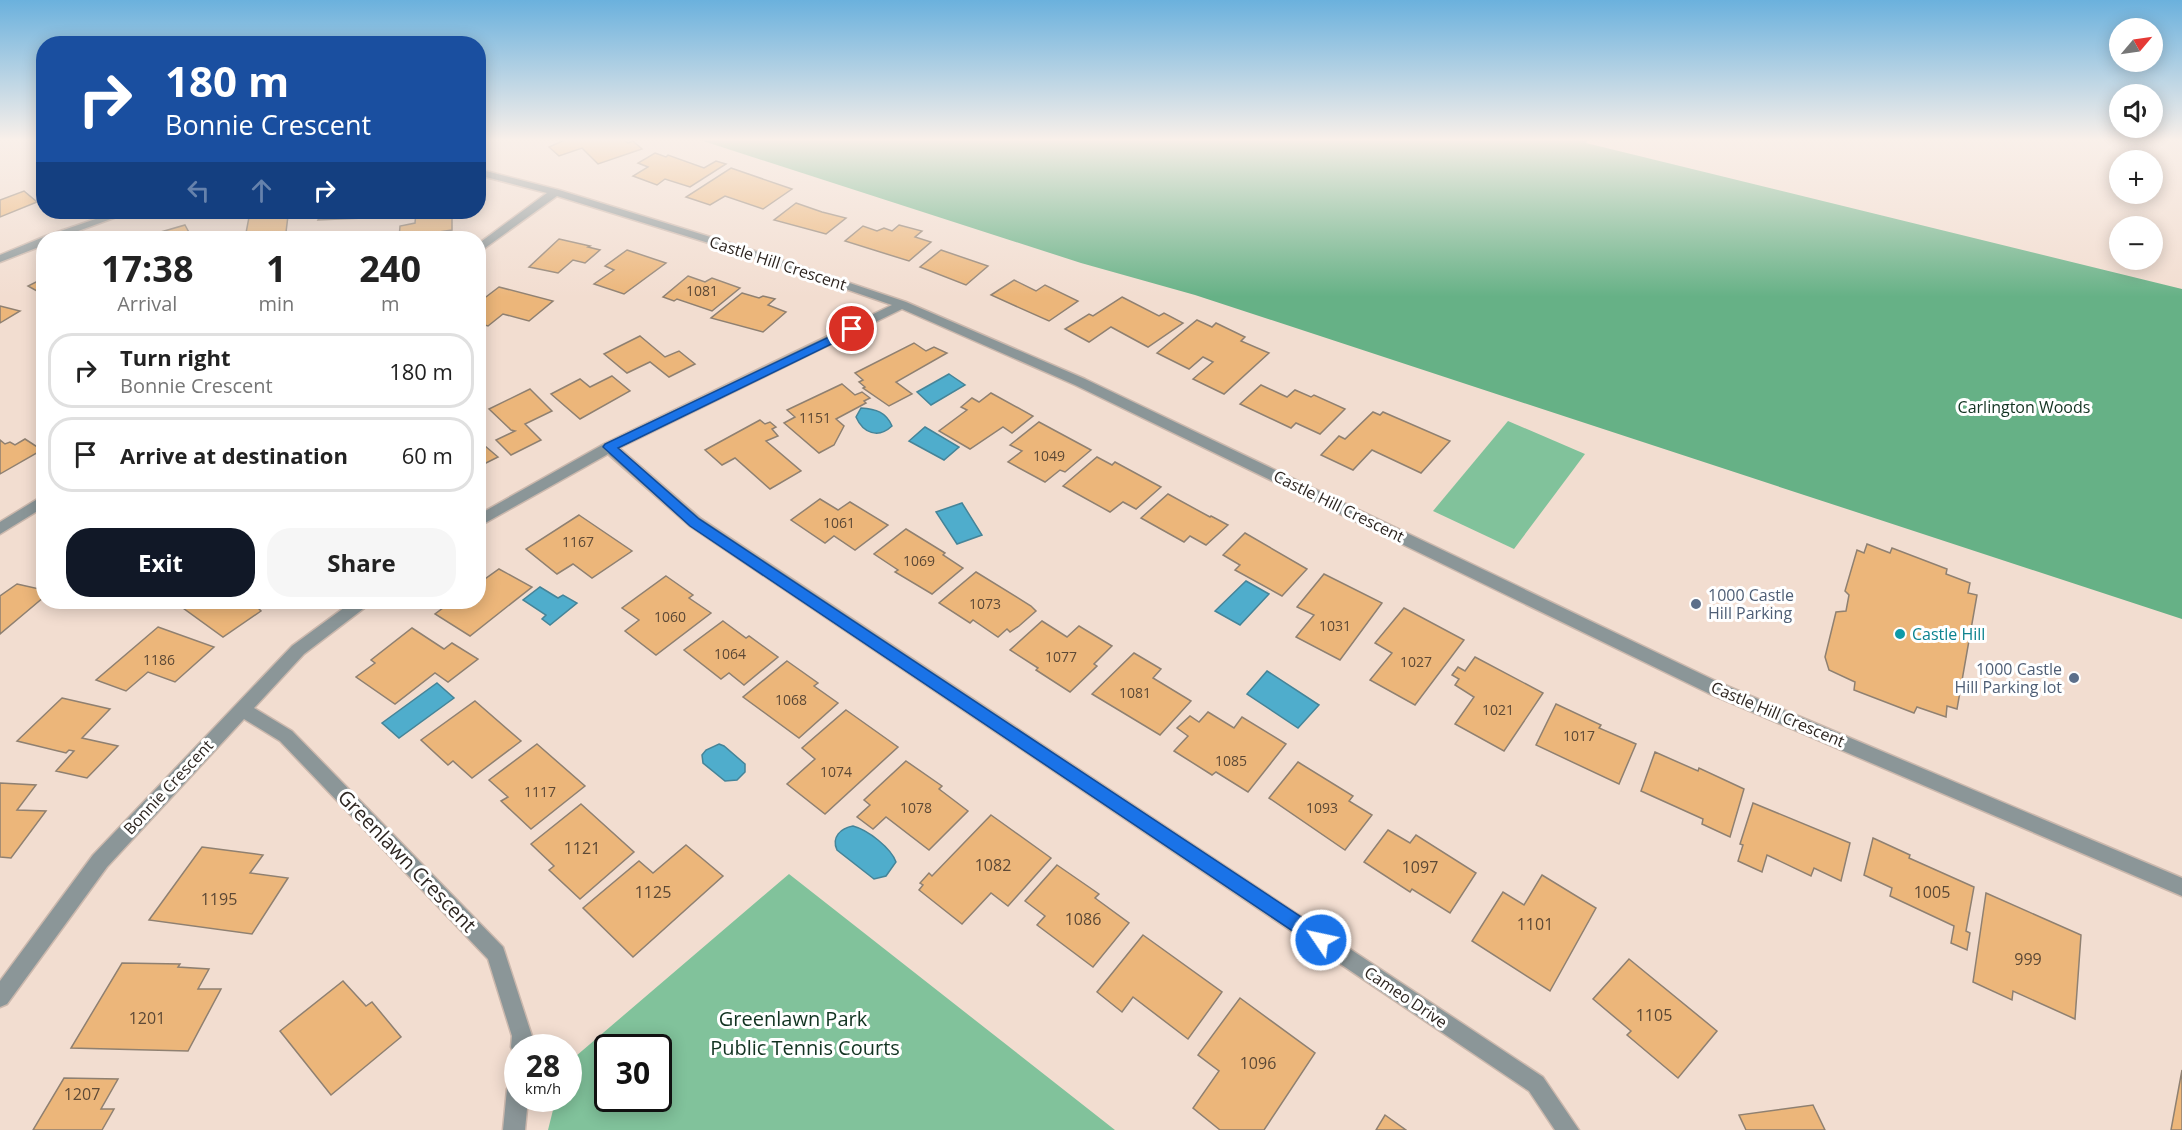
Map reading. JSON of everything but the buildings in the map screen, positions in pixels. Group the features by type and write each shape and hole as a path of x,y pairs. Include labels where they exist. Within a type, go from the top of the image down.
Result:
{"street":[{"path":"486,244 555,192"},
{"name":"Castle Hill Crescent","path":"555,192 745,251 902,305 1080,381 1714,687 2182,887"},
{"path":"70,231 105,219"},
{"path":"0,260 36,244"},
{"path":"486,517 609,447 902,305"},
{"name":"Cameo Drive","path":"609,447 694,522 1536,1084 1568,1130"},
{"path":"0,529 36,505"},
{"name":"Bonnie Crescent","path":"0,997 100,861 298,650 353,609"},
{"name":"Greenlawn Crescent","path":"242,709 286,736 496,954 521,1034"},
{"path":"514,1130 516,1112"}],"green space":[{"name":"Carlington Woods","path":"860,192 1785,192 2182,289 2182,619 1195,295 1081,263"},
{"path":"1508,421 1585,454 1514,549 1433,511"},
{"name":"Greenlawn Park","path":"789,874 1115,1130 548,1130 552,1112 582,1112 582,1051 594,1041 594,1112 672,1112 672,1034 602,1034"}],"water":[{"path":"949,374 965,385 931,405 917,392"},
{"path":"861,408 880,412 887,417 892,426 876,433 867,430 856,417"},
{"path":"925,427 959,447 944,460 909,441"},
{"path":"962,503 982,535 957,544 936,512"},
{"path":"1246,581 1269,594 1240,625 1215,611"},
{"path":"540,587 558,598 563,595 577,603 550,625 542,619 546,615 523,600"},
{"path":"1267,671 1319,705 1298,728 1247,694"},
{"path":"437,683 454,698 399,738 382,723"},
{"path":"719,744 745,764 745,772 737,780 725,781 703,763 702,755 706,750"},
{"path":"853,826 878,840 893,857 896,862 886,876 874,879 837,850 835,841 838,834"}],"place":[{"name":"1000 Castle Hill Parking","path":"1696,604"},
{"name":"Castle Hill","path":"1900,634"},
{"name":"1000 Castle Hill Parking lot","path":"2074,678"}],"route":[{"path":"852,329 609,447 694,522 1321,940"}],"park label":[{"name":"Public Tennis Courts","path":"805,1048"}]}
